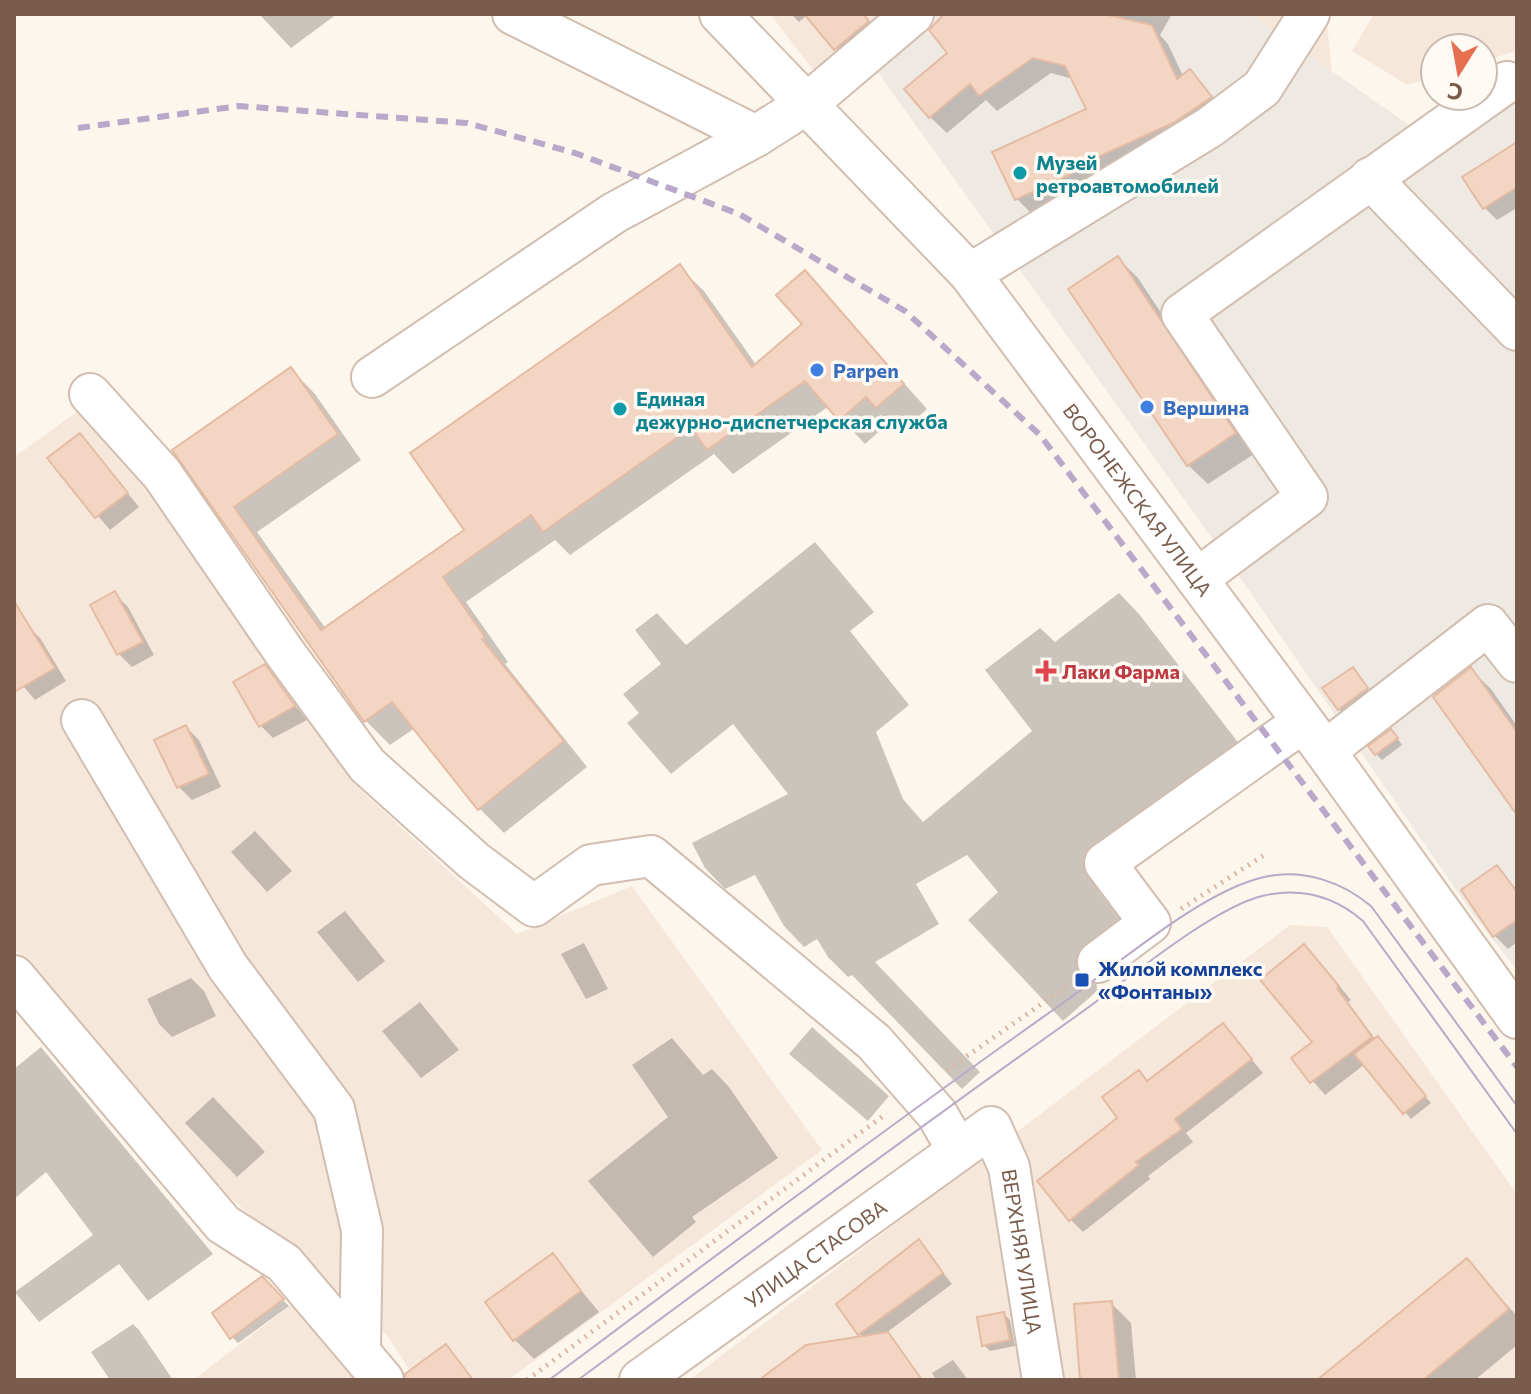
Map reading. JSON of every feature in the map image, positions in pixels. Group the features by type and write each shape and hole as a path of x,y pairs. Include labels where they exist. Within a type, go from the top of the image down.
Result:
{"street":[{"path":"513,14 756,136"},
{"name":"ВОРОНЕЖСКАЯ УЛИЦА","path":"720,14 970,274 1314,737 1517,1018"},
{"path":"372,377 614,213 756,136 808,103 913,14"},
{"path":"970,274 1210,127 1262,88 1309,14"},
{"path":"1197,579 1307,497 1182,314 1507,82"},
{"path":"1370,178 1517,330"},
{"path":"90,394 162,474 285,653 367,765 474,861 534,906 591,865 651,856 874,1042 937,1114 957,1149"},
{"path":"1098,962 1150,923 1105,863 1314,737 1488,625 1517,662"},
{"path":"82,720 228,967 334,1109 362,1230 371,1365"},
{"path":"14,976 223,1224 284,1263 371,1365"},
{"name":"УЛИЦА СТАСОВА","path":"640,1380 991,1127"},
{"name":"ВЕРХНЯЯ УЛИЦА","path":"991,1127 1009,1167 1043,1380"}],"shaded area":[{"path":"770,14 938,14 877,71 814,71"},
{"path":"938,14 1250,14 1412,127 1455,112 1499,112 1499,96 1517,90 1517,970 1475,917 1232,566 877,71"},
{"path":"1250,14 1326,14 1332,72"},
{"path":"1374,14 1517,14 1517,51 1499,56 1499,32 1419,32 1419,81 1407,85 1352,51"},
{"path":"81,409 162,494 354,784 517,934 632,886 822,1150 508,1380 416,1380 386,1334 210,1180 14,948 14,457"},
{"path":"1290,925 1327,927 1517,1194 1517,1380 689,1380"},
{"path":"296,1301 361,1380 193,1380"}],"building":[{"path":"804,14 863,14 869,21 834,50"},
{"path":"944,14 1104,14 1152,25 1177,79 1190,69 1212,97 1173,123 1069,170 1071,174 1015,200 992,152 1086,109 1065,66 1033,58 979,96 970,84 929,118 904,89 947,53 929,30"},
{"path":"1517,142 1517,187 1483,209 1462,177"},
{"path":"1118,256 1236,433 1187,466 1068,289"},
{"path":"680,264 752,367 802,324 776,295 805,270 904,384 876,408 866,397 839,421 805,381 707,450 691,428 543,532 531,515 443,577 485,637 482,639 564,741 478,810 392,702 364,722 172,450 291,367 338,434 234,507 321,630 464,530 410,453"},
{"path":"80,433 128,493 95,518 47,458"},
{"path":"115,591 143,642 117,655 90,605"},
{"path":"14,601 55,668 14,692"},
{"path":"265,664 295,706 259,727 233,682"},
{"path":"1353,667 1368,688 1338,710 1322,688"},
{"path":"1471,667 1517,732 1517,815 1433,697"},
{"path":"186,725 209,774 177,788 154,740"},
{"path":"1391,729 1398,738 1375,755 1368,746"},
{"path":"1497,865 1517,892 1517,920 1493,937 1461,890"},
{"path":"1304,944 1339,986 1337,988 1372,1037 1310,1083 1291,1058 1312,1042 1260,980"},
{"path":"1223,1023 1252,1059 1175,1119 1182,1129 1136,1162 1139,1165 1069,1221 1037,1181 1117,1118 1102,1097 1139,1070 1147,1081"},
{"path":"1378,1036 1426,1096 1403,1114 1354,1054"},
{"path":"919,1239 943,1273 858,1335 836,1304"},
{"path":"553,1253 581,1291 513,1341 485,1302"},
{"path":"1467,1258 1509,1309 1423,1380 1317,1380"},
{"path":"262,1276 284,1299 230,1339 212,1313"},
{"path":"1112,1301 1119,1380 1080,1380 1074,1304"},
{"path":"1004,1312 1010,1340 982,1346 977,1317"},
{"path":"888,1332 922,1380 759,1380 806,1345"},
{"path":"446,1344 473,1380 405,1380 405,1374"}],"tram line":[{"path":"549,1380 1164,928 1215,896 1264,877 1293,874 1321,879 1348,890 1371,906 1517,1106"},
{"path":"578,1380 1192,931 1262,896 1276,893 1316,896 1340,905 1363,921 1517,1134"}],"railway":[{"path":"78,128 239,106 467,123 575,153 739,214 905,311 1040,435 1517,1067"}],"place":[{"name":"Музей ретроавтомобилей","path":"1020,173"},
{"name":"Parpen","path":"817,370"},
{"name":"Вершина","path":"1147,407"},
{"name":"Единая дежурно-диспетчерская служба","path":"620,409"},
{"name":"Лаки Фарма","path":"1046,671"},
{"name":"Жилой комплекс «Фонтаны»","path":"1082,980"}]}
